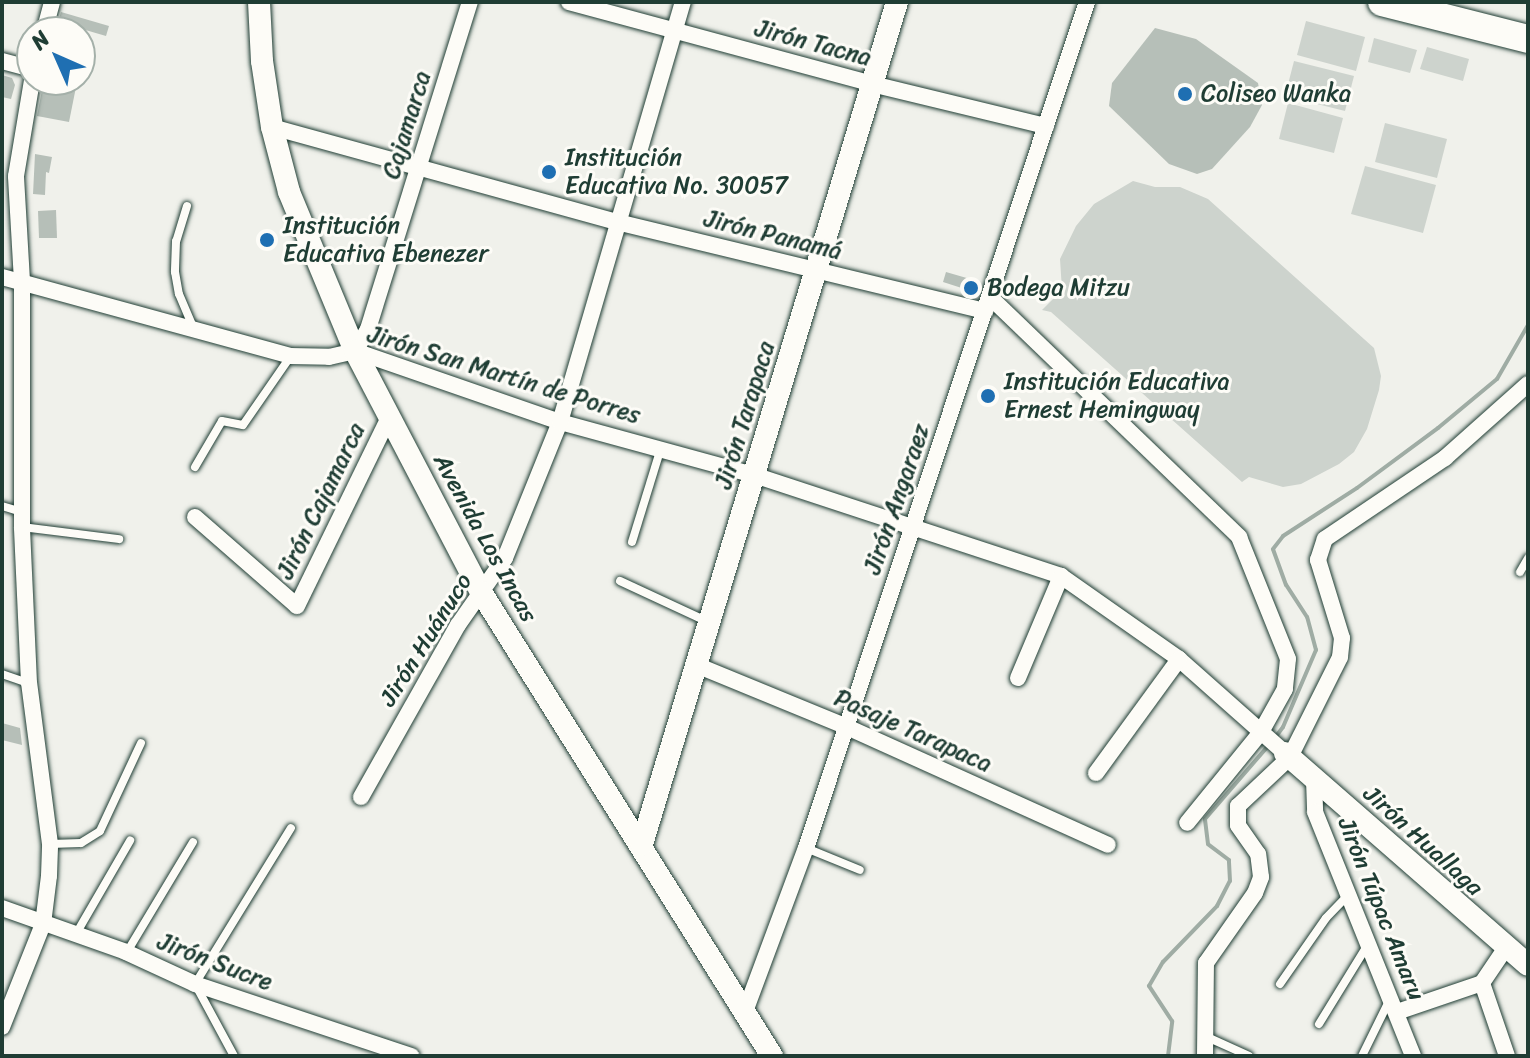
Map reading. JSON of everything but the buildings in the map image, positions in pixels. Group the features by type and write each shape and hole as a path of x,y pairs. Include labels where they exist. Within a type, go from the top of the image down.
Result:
{"highway":[{"path":"1383,2 1527,33"},
{"path":"1445,2 1527,33"}],"street":[{"name":"Avenida Los Incas","path":"259,2 262,61 272,127 289,192 355,351 481,592 746,1009 772,1056"},
{"name":"Cajamarca","path":"355,351 368,329 470,2"},
{"name":"Jirón Tacna","path":"569,2 872,84 1046,126"},
{"name":"Jirón Huánuco","path":"361,797 458,625 505,558 560,422 683,2"},
{"name":"Jirón Tarapaca","path":"642,844 897,2"},
{"name":"Jirón Angaraez","path":"746,1009 847,727 1087,2"},
{"path":"2,1027 43,924 50,844 29,683 22,520 22,281 17,167 29,96"},
{"name":"Jirón Panamá","path":"272,127 617,222 816,270 988,304"},
{"name":"Jirón San Martín de Porres","path":"2,277 290,356 329,357 355,351 560,422 754,475 1061,576 1179,659 1288,755"},
{"path":"988,304 1239,537 1288,659 1285,689 1263,733 1187,823"},
{"path":"1205,1056 1206,963 1255,893 1261,877 1258,854 1238,825 1238,806 1288,755 1340,657 1342,638 1318,560 1325,539 1445,458 1528,384"},
{"name":"Jirón Cajamarca","path":"195,517 297,606 389,417"},
{"path":"1018,678 1061,576"},
{"path":"1096,773 1179,659"},
{"name":"Pasaje Tarapaca","path":"696,665 847,727 1108,845"},
{"name":"Jirón Huallaga","path":"1288,755 1505,949 1528,965"},
{"name":"Jirón Túpac Amaru","path":"1314,779 1315,812 1413,1056"},
{"name":"Jirón Sucre","path":"2,908 126,952 195,984 411,1056"},
{"path":"1394,1005 1482,983 1505,949"},
{"path":"1482,983 1507,1056"}],"lane":[{"path":"187,206 176,241 175,272 179,294 193,328"},
{"path":"195,467 222,421 243,425 290,356"},
{"path":"632,542 661,448"},
{"path":"2,506 22,520 119,539"},
{"path":"1520,572 1528,558"},
{"path":"620,581 709,623"},
{"path":"2,674 29,683"},
{"path":"50,844 81,843 100,831 141,743"},
{"path":"234,1056 195,984 291,828"},
{"path":"76,935 130,841"},
{"path":"126,952 193,842"},
{"path":"806,848 860,870"},
{"path":"1280,984 1326,918 1349,894"},
{"path":"1319,1024 1369,943"},
{"path":"1362,1056 1394,1005"},
{"path":"1207,1037 1249,1056"}],"shaded area":[{"path":"1306,21 1365,37 1356,71 1297,55"},
{"path":"1374,38 1417,50 1410,73 1368,62"},
{"path":"1427,47 1469,59 1463,81 1420,69"},
{"path":"1294,61 1354,76 1345,111 1285,96"},
{"path":"1288,103 1343,118 1334,153 1279,139"},
{"path":"1385,123 1447,139 1437,178 1375,162"},
{"path":"1365,166 1436,185 1423,233 1351,214"},
{"path":"1133,181 1155,187 1180,187 1208,199 1374,348 1381,376 1379,390 1367,429 1354,452 1339,464 1301,484 1283,487 1249,477 1242,482 1051,312 1042,310 1062,290 1060,259 1076,226 1094,204"}],"waterway":[{"path":"1274,739 1283,727 1316,650 1307,617 1286,585 1273,549 1283,536 1357,488 1438,428 1497,379 1528,325"},
{"path":"1168,1056 1172,1021 1149,986 1163,962 1217,906 1230,881 1229,860 1208,844 1205,819 1268,746"}],"place":[{"name":"Coliseo Wanka","path":"1185,94"},
{"name":"Institución Educativa No. 30057","path":"549,172"},
{"name":"Institución Educativa Ebenezer","path":"267,240"},
{"name":"Bodega Mitzu","path":"971,288"},
{"name":"Institución Educativa Ernest Hemingway","path":"988,396"}]}
